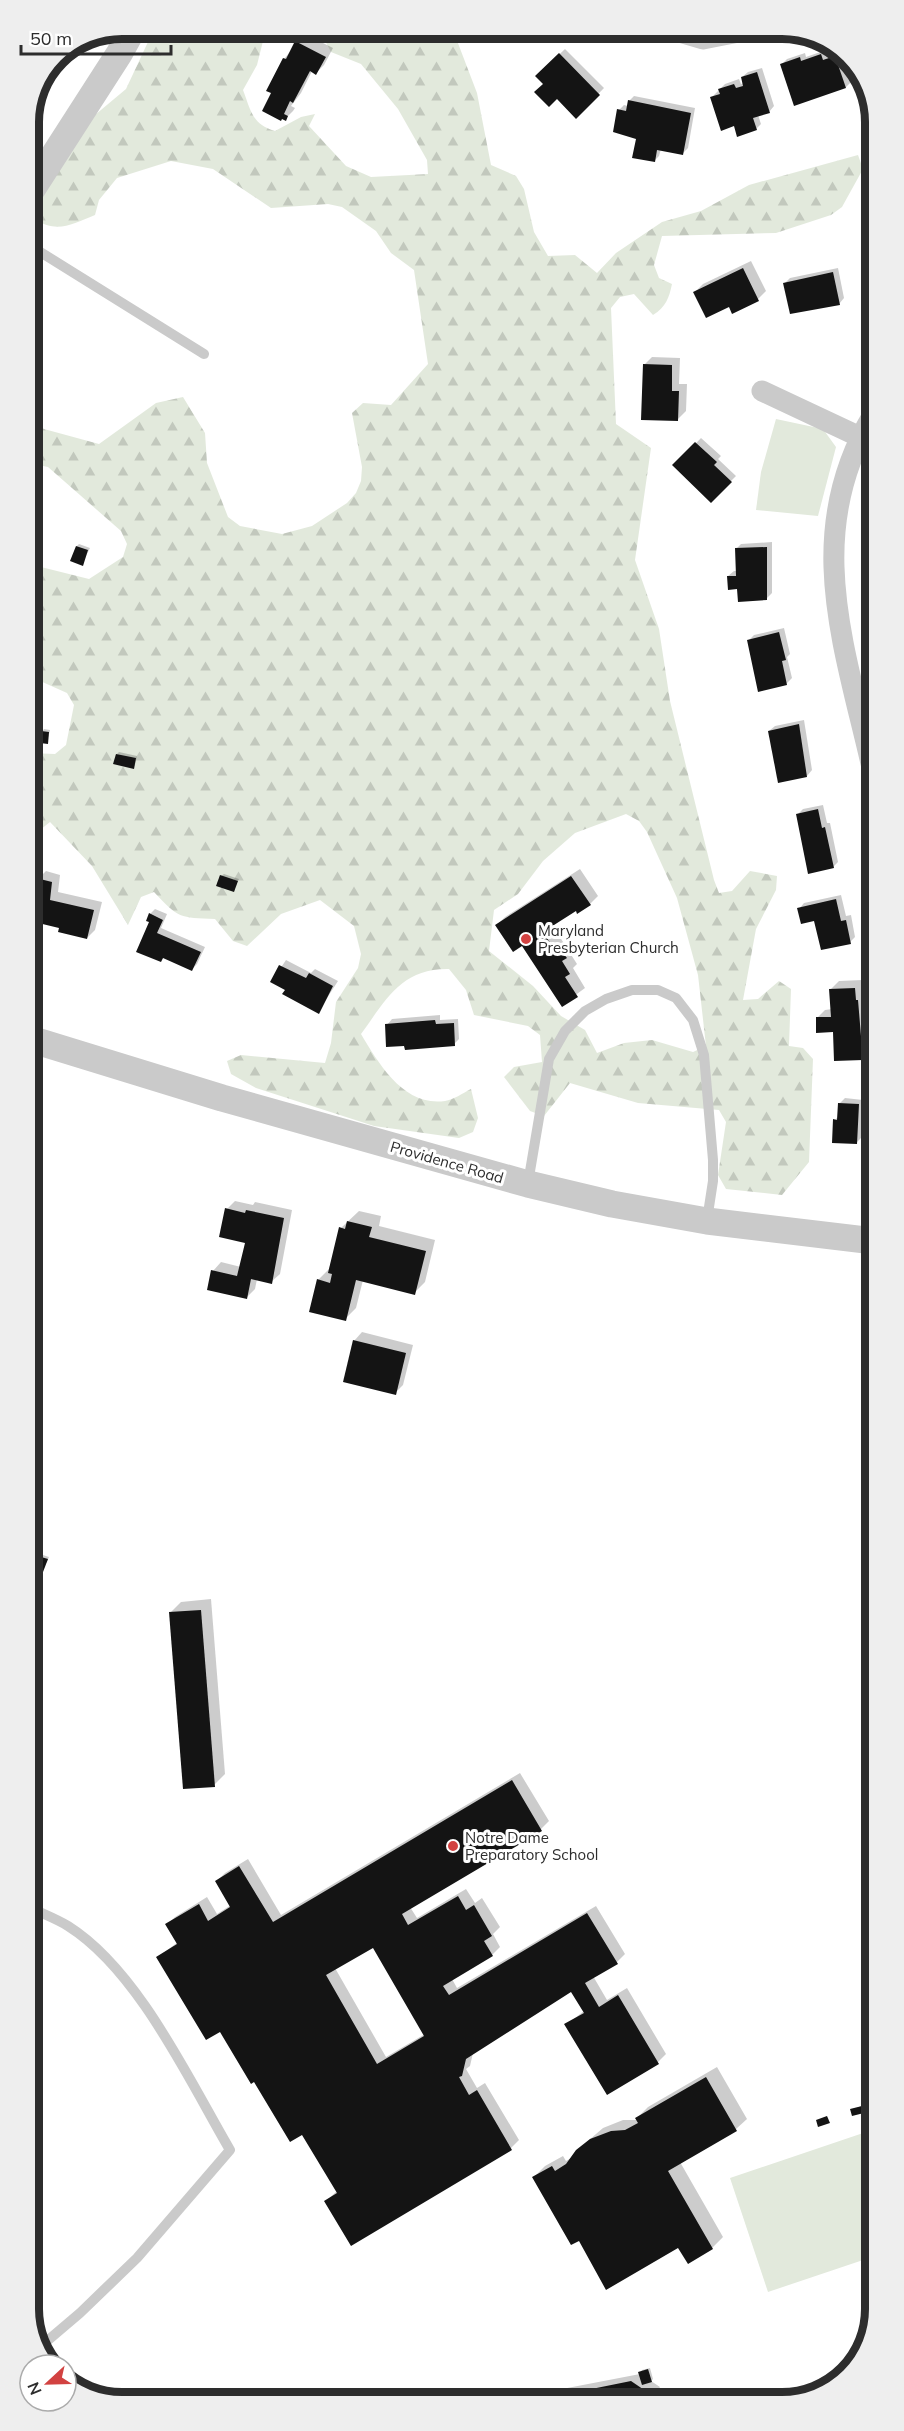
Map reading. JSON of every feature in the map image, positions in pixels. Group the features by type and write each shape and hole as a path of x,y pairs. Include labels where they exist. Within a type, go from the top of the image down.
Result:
{"street":[{"path":"39,178 126,39"},
{"path":"762,391 860,437"},
{"path":"865,429 847,468 839,496 833,539 833,583 865,736"},
{"name":"Providence Road","path":"39,1042 267,1111 528,1185 612,1204 706,1221 865,1240"}],"lane":[{"path":"39,251 204,354"},
{"path":"528,1185 549,1059 565,1031 585,1011 606,999 632,990 658,990 676,998 693,1020 704,1055 713,1160 713,1181 706,1221"},
{"path":"39,1912 69,1926 92,1945 127,1983 154,2020 230,2150 137,2258 80,2313 46,2342"}],"green space":[{"path":"149,39 264,39 257,65 243,90 253,116 261,125 275,131 301,117 315,114 309,126 346,166 371,177 428,174 427,160 398,109 361,64 331,52 324,39 456,39 477,93 491,165 516,176 524,189 534,232 548,256 575,255 597,273 616,253 662,222 701,211 749,185 858,155 863,169 842,207 831,215 776,233 662,236 654,265 659,278 672,284 664,305 653,315 634,294 620,297 611,308 616,424 651,448 635,560 659,629 670,701 714,880 719,893 732,891 750,871 777,876 776,890 756,929 743,1000 758,999 779,981 791,989 789,1046 803,1048 813,1059 809,1162 782,1195 726,1189 718,1175 726,1122 719,1110 638,1103 570,1083 544,1116 530,1111 504,1077 514,1067 542,1062 540,1035 528,1026 474,1015 466,990 449,969 432,970 419,974 396,988 361,1034 394,1081 417,1097 430,1101 445,1101 471,1089 478,1118 473,1132 459,1138 374,1126 256,1088 231,1074 227,1061 241,1055 325,1063 331,1043 336,1002 358,968 361,954 354,926 320,900 281,914 247,946 233,941 215,919 180,915 154,892 141,897 128,925 92,866 50,822 39,831 39,753 55,754 66,745 74,705 67,693 39,680 39,566 89,579 123,557 127,544 121,531 48,467 39,465 39,426 99,444 156,403 183,397 205,433 207,463 228,517 240,526 282,534 312,526 347,503 356,493 361,481 362,467 352,413 363,403 391,405 428,364 414,270 391,253 376,231 342,207 328,204 271,208 213,169 171,161 117,178 99,200 95,215 58,227 39,222 39,194 83,125 126,89","holes":["626,814 639,821 647,832 677,898 698,975 706,1046 693,1052 652,1040 624,1043 597,1053 585,1030 561,1016 533,986 489,951 494,910 518,894 543,861 575,833"]},
{"path":"776,419 823,429 836,447 818,516 756,510 761,472"},
{"path":"865,2132 865,2259 768,2292 730,2178"}],"building":[{"path":"295,41 326,57 316,75 310,71 293,103 290,101 284,114 288,116 286,121 282,119 281,121 262,111 271,93 266,91 283,58 286,59"},
{"path":"559,53 600,95 576,119 557,99 549,107 534,92 543,84 535,76"},
{"path":"821,54 823,60 834,56 846,88 794,106 780,64 800,57 801,61"},
{"path":"757,72 770,113 753,118 757,130 737,137 734,126 721,131 710,97 720,94 718,89 734,84 736,88 743,86 741,77"},
{"path":"628,100 691,113 683,155 657,150 655,162 632,158 636,139 613,132 617,109 626,111"},
{"path":"743,268 759,301 732,314 729,307 706,318 693,292"},
{"path":"833,272 840,305 790,314 783,283"},
{"path":"643,364 672,365 672,391 679,391 678,421 641,420"},
{"path":"695,442 717,462 714,465 732,482 711,503 672,465"},
{"path":"76,546 88,550 83,566 70,561"},
{"path":"767,547 767,600 738,602 737,589 728,590 727,576 736,576 735,548"},
{"path":"779,632 786,660 782,661 787,685 758,692 747,640"},
{"path":"799,724 807,777 778,783 768,731"},
{"path":"41,731 49,732 48,744 40,743"},
{"path":"116,754 136,758 134,769 113,764"},
{"path":"818,809 822,828 825,827 834,868 808,874 796,814"},
{"path":"220,875 238,881 234,892 216,886"},
{"name":"Maryland Presbyterian Church","path":"571,876 591,905 577,914 576,911 543,932 558,955 562,952 567,958 562,961 570,974 565,977 578,997 562,1007 522,946 513,952 495,925"},
{"path":"39,879 52,882 50,900 94,910 87,939 58,932 59,928 39,923"},
{"path":"836,899 841,921 846,920 851,944 821,950 814,921 801,924 797,908"},
{"path":"149,913 163,920 157,933 201,952 192,971 163,958 161,962 136,952 149,922 146,921"},
{"path":"279,965 306,978 309,973 333,986 319,1014 282,994 285,990 270,982"},
{"path":"855,988 863,1060 834,1061 833,1032 816,1033 816,1017 831,1017 829,989"},
{"path":"435,1020 436,1024 454,1023 455,1046 405,1050 404,1046 386,1047 385,1024"},
{"path":"838,1103 859,1104 857,1144 832,1143 833,1119 837,1120"},
{"path":"225,1208 284,1218 272,1284 251,1279 247,1299 207,1290 211,1270 237,1276 245,1243 219,1237"},
{"path":"347,1221 372,1227 369,1237 426,1251 415,1295 356,1280 346,1321 309,1312 317,1279 330,1283 332,1274 328,1273 339,1227 345,1229"},
{"path":"353,1340 406,1353 396,1395 343,1382"},
{"path":"39,1556 48,1559 43,1572 39,1571"},
{"path":"201,1610 215,1787 183,1789 169,1612"},
{"path":"512,1780 542,1831 402,1914 408,1925 458,1896 466,1910 474,1905 492,1936 484,1941 493,1956 443,1986 449,1995 587,1913 618,1964 585,1983 599,2007 618,1995 659,2064 607,2095 564,2024 584,2013 571,1992 466,2059 462,2076 459,2077 469,2095 477,2090 512,2150 351,2246 324,2201 337,2193 302,2135 290,2142 254,2082 251,2084 220,2032 206,2040 156,1957 177,1944 165,1924 199,1904 208,1921 230,1907 215,1881 239,1866 273,1922","holes":["373,1948 424,2036 377,2064 326,1975"]},
{"path":"706,2077 737,2131 668,2171 713,2249 688,2264 678,2248 606,2290 579,2241 571,2245 532,2177 552,2166 555,2171 566,2164 576,2150 590,2139 611,2131 625,2130 638,2123 635,2118"},
{"path":"862,2106 864,2113 852,2116 850,2109"},
{"path":"827,2116 830,2123 818,2127 816,2120"},
{"path":"648,2369 652,2382 642,2385 638,2372"},
{"path":"631,2381 647,2392 577,2392"}],"place":[{"name":"Maryland Presbyterian Church","path":"526,939"},
{"name":"Notre Dame Preparatory School","path":"453,1846"}]}
